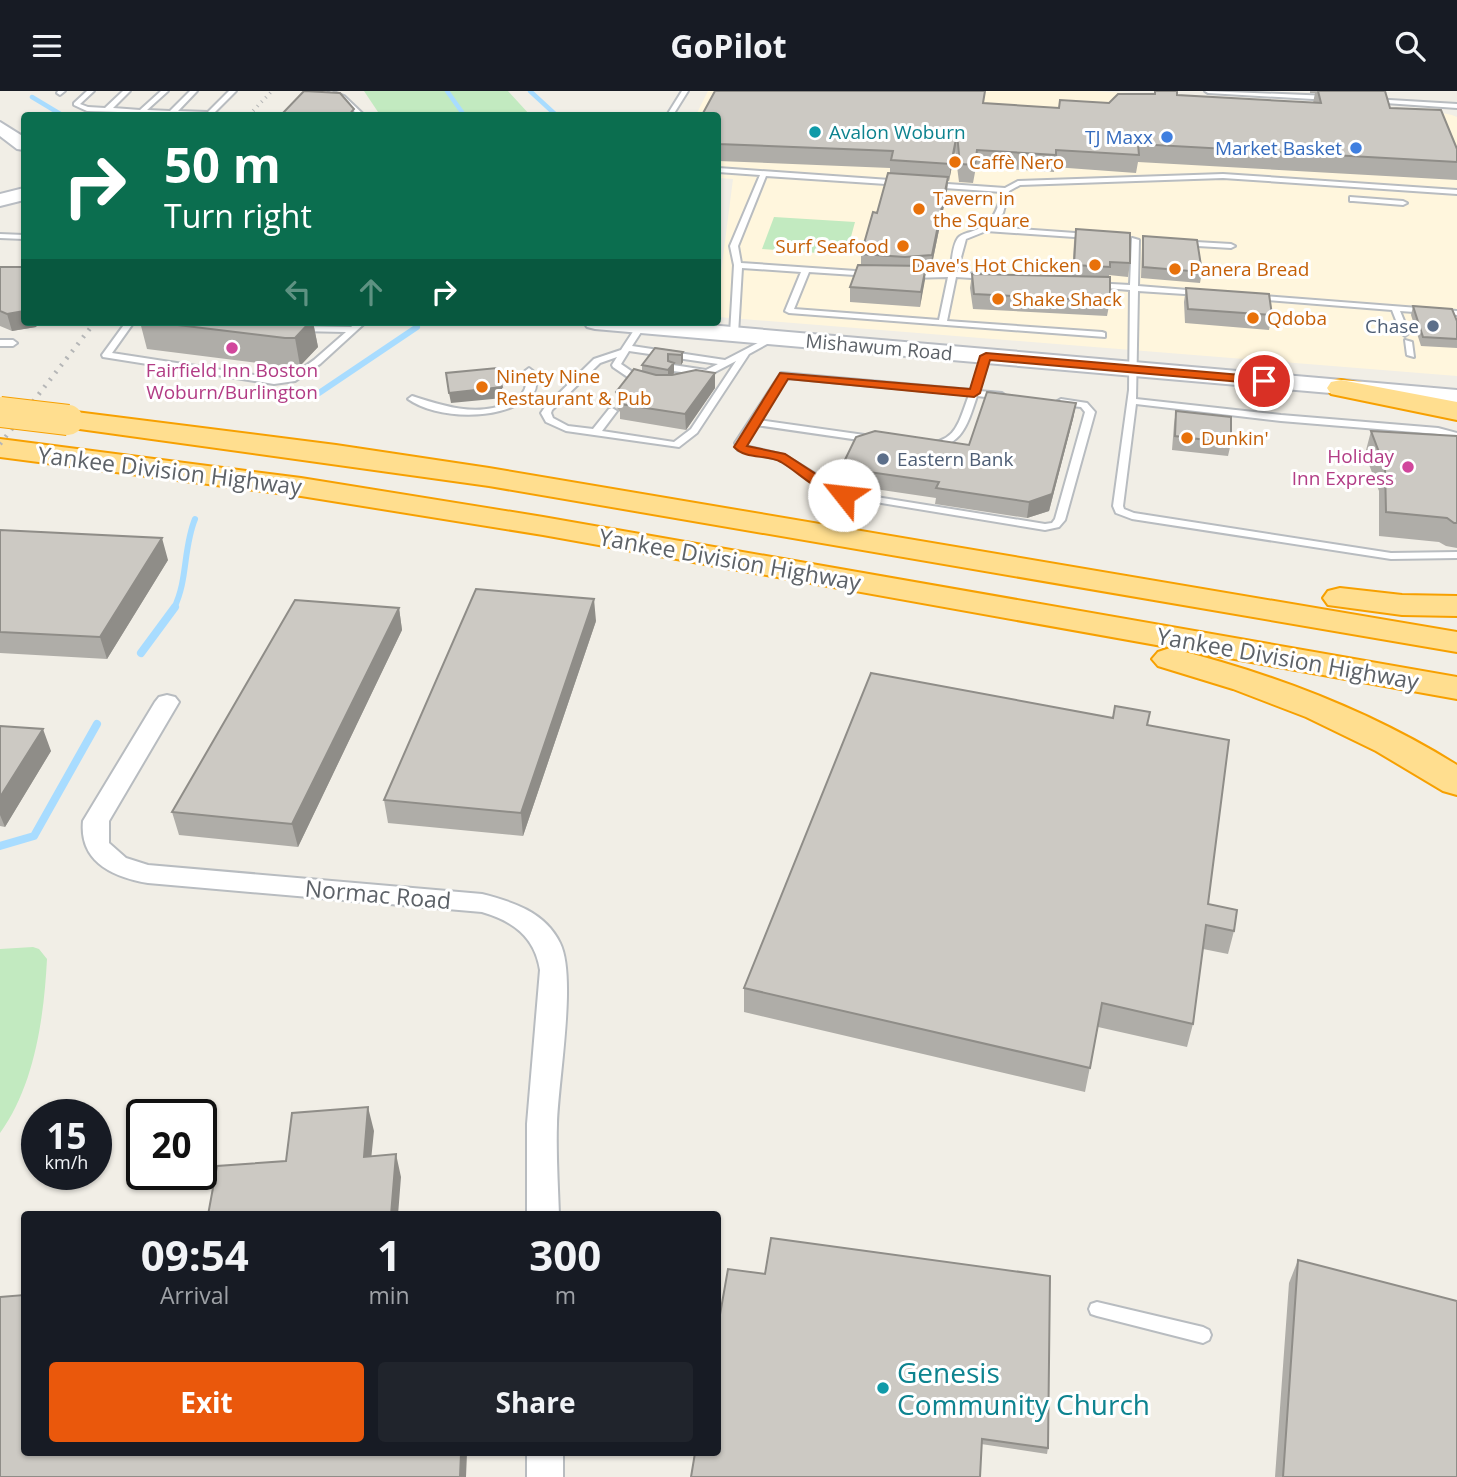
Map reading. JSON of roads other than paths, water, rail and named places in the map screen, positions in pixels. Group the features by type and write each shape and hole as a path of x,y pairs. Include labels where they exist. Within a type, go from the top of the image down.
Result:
{"highway":[{"path":"1341,388 1457,411"},
{"name":"Yankee Division Highway","path":"0,412 336,454 740,519 1457,642"},
{"name":"Yankee Division Highway","path":"0,448 377,498 1457,688"},
{"path":"740,519 1310,595 1402,605 1457,606"},
{"path":"845,579 1149,653 1237,678 1360,727 1407,750 1457,782"}],"main road":[{"path":"0,127 21,143"},
{"path":"0,200 21,195"},
{"name":"Mishawum Road","path":"640,326 740,344 774,338 1457,397"}],"street":[{"name":"Normac Road","path":"167,702 96,821 95,843 113,864 148,874 482,903 522,917 544,937 551,950 554,970 542,1124 542,1211"},
{"path":"545,1456 545,1477"}],"lane":[{"path":"91,91 76,104 87,109 157,112"},
{"path":"107,110 127,91"},
{"path":"142,111 165,91"},
{"path":"173,112 194,91"},
{"path":"212,112 233,91"},
{"path":"672,112 685,91"},
{"path":"1208,91 1288,93 1343,99"},
{"path":"1407,91 1411,103"},
{"path":"320,92 340,95 357,112"},
{"path":"1370,100 1457,106"},
{"path":"721,170 909,183"},
{"path":"727,363 626,350 597,361 547,411 547,418 554,424 668,446 679,444 694,431 740,344 738,265 734,246 764,173"},
{"path":"923,184 1006,190 1018,183 1040,180 1181,176 1316,181 1457,192"},
{"path":"1316,181 1327,178 1457,185"},
{"path":"1349,185 1355,181 1392,180"},
{"path":"1379,188 1364,192 1353,199 1403,203"},
{"path":"943,322 961,239 985,229 1004,210 1006,190"},
{"path":"985,229 1102,237"},
{"path":"0,236 21,237"},
{"path":"1134,240 1132,401 1118,506 1126,515 1391,556 1457,555"},
{"path":"1176,243 1231,246"},
{"path":"738,265 882,275"},
{"path":"806,270 789,311 1102,335"},
{"path":"904,276 953,274 998,277"},
{"path":"1078,283 1213,294"},
{"path":"1248,296 1457,313"},
{"path":"1395,308 1411,355"},
{"path":"127,326 106,355 274,381 292,379 354,326"},
{"path":"289,328 322,326"},
{"path":"640,326 616,365 638,381 650,383"},
{"path":"0,343 13,343"},
{"path":"682,384 727,363 740,344"},
{"path":"753,422 921,446 939,446 955,439 986,356"},
{"path":"673,368 709,373"},
{"path":"412,399 456,411 497,411 530,392 532,384 529,371"},
{"path":"1010,397 784,375 740,443 741,448 781,457 836,492 1045,527 1055,525 1060,520 1090,412 1084,405 1051,401"},
{"path":"1132,401 1281,418 1438,431 1457,436"},
{"path":"595,433 612,411"},
{"path":"1097,1309 1203,1335"}],"waterway":[{"path":"447,91 462,112"},
{"path":"530,91 553,112"},
{"path":"32,97 57,112"},
{"path":"319,393 417,327"},
{"path":"174,608 182,586 195,519"},
{"path":"141,653 175,607"},
{"path":"0,846 34,836 97,724"}],"railway":[{"path":"252,112 272,91"},
{"path":"0,444 92,326"}],"place":[{"name":"Avalon Woburn","path":"815,132"},
{"name":"TJ Maxx","path":"1167,137"},
{"name":"Market Basket","path":"1356,148"},
{"name":"Caffè Nero","path":"955,162"},
{"name":"Tavern in the Square","path":"919,209"},
{"name":"Surf Seafood","path":"903,246"},
{"name":"Dave's Hot Chicken","path":"1095,265"},
{"name":"Panera Bread","path":"1175,269"},
{"name":"Shake Shack","path":"998,299"},
{"name":"Qdoba","path":"1253,318"},
{"name":"Chase","path":"1433,326"},
{"name":"Fairfield Inn Boston Woburn/Burlington","path":"232,348"},
{"name":"Ninety Nine Restaurant & Pub","path":"482,387"},
{"name":"Dunkin'","path":"1187,438"},
{"name":"Eastern Bank","path":"883,459"},
{"name":"Holiday Inn Express","path":"1408,467"},
{"name":"Genesis Community Church","path":"883,1388"}]}
